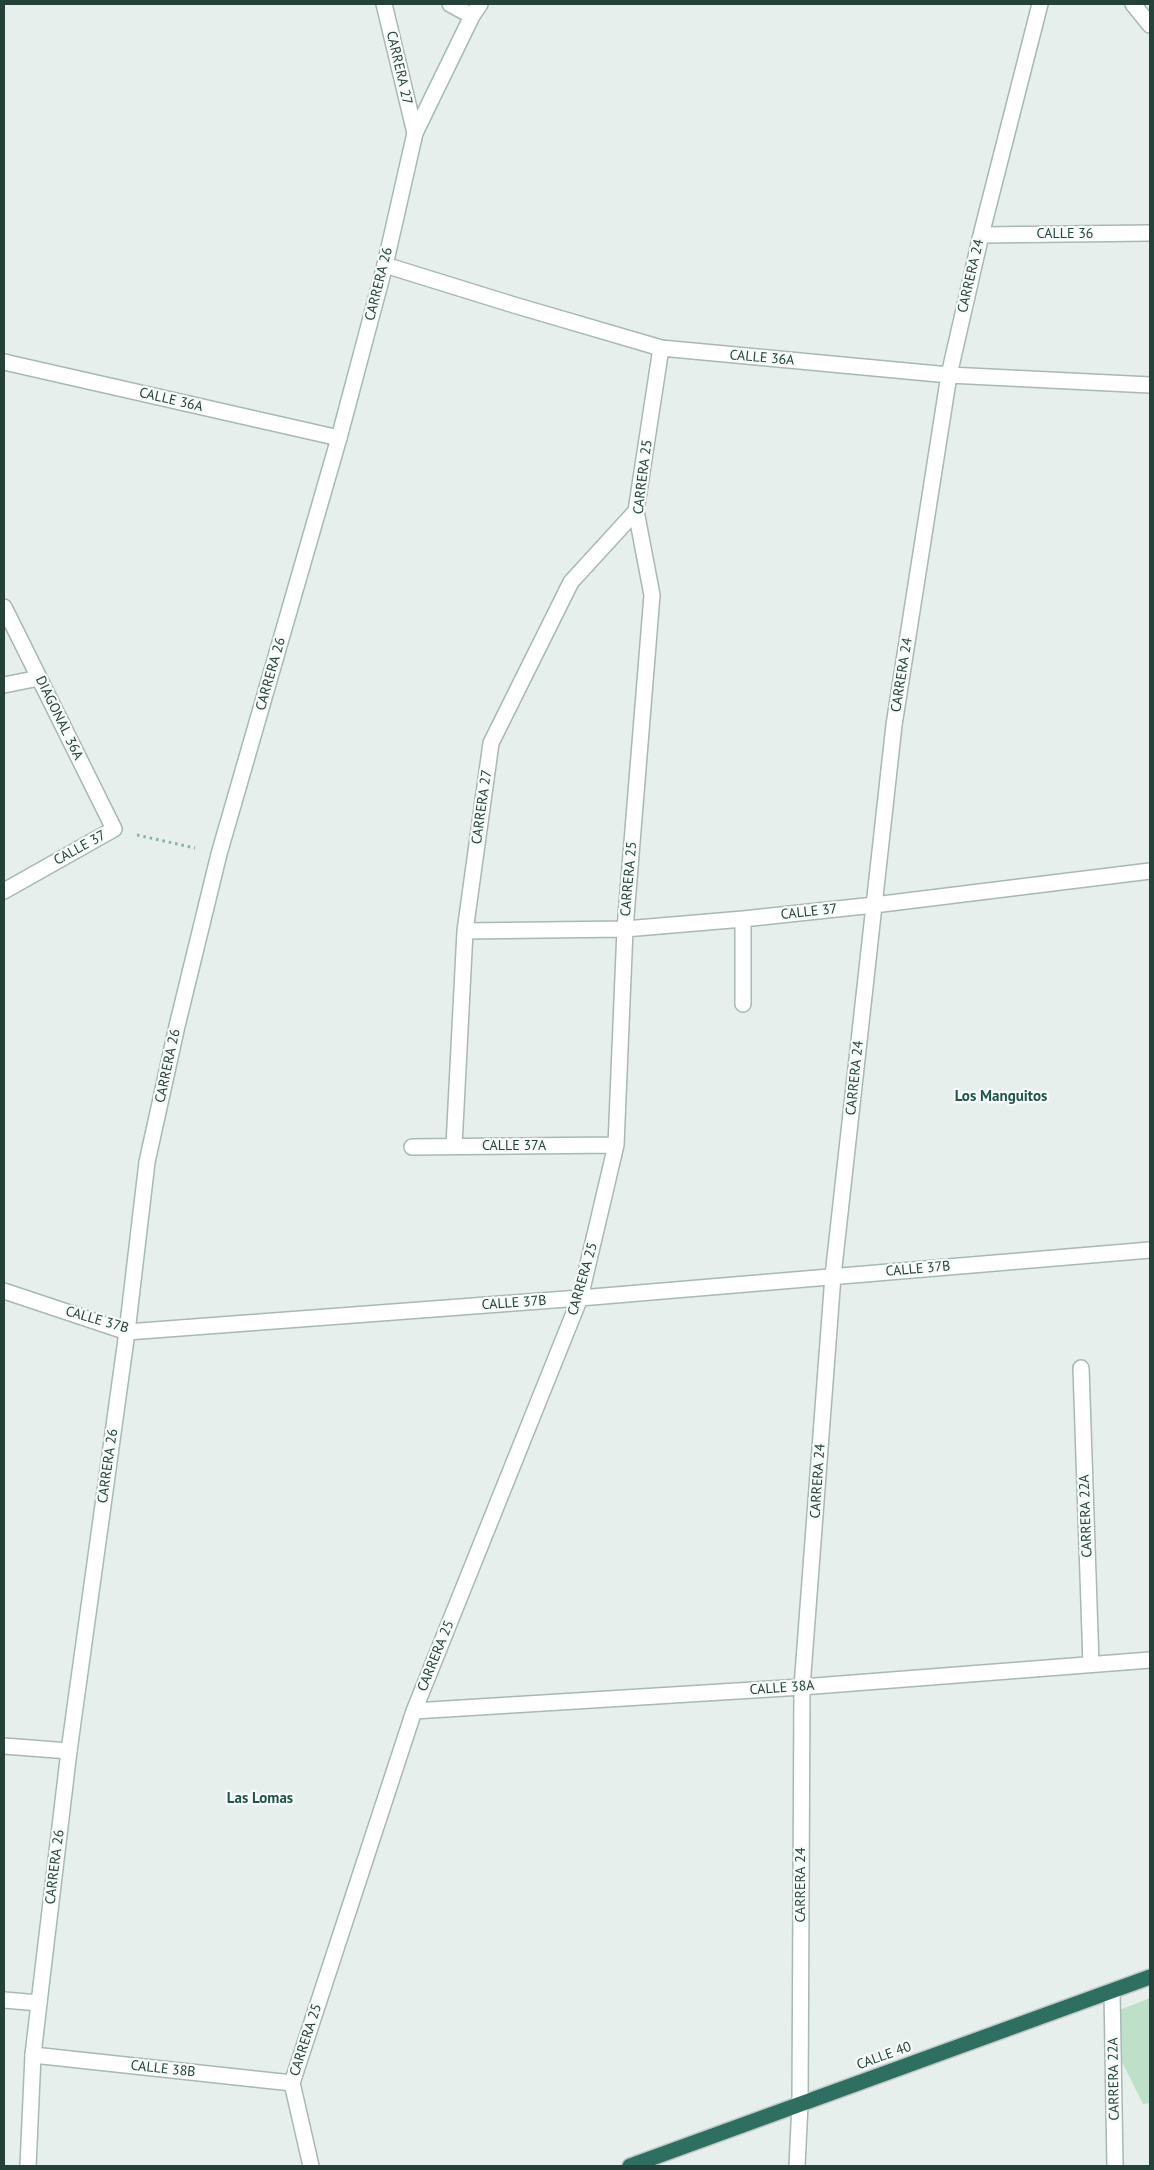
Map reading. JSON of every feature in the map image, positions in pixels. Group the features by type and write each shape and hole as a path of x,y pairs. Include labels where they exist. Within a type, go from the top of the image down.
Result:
{"highway":[{"name":"CALLE 40","path":"630,2166 1150,1977"}],"street":[{"name":"CARRERA 27","path":"384,4 415,133"},
{"path":"450,4 476,10"},
{"name":"CARRERA 24","path":"797,2166 800,2104 802,1687 833,1276 894,725 949,376 980,235 1040,4"},
{"path":"1133,4 1150,25"},
{"name":"CARRERA 26","path":"28,2166 33,2055 39,2003 69,1751 127,1332 147,1162 177,1026 220,854 339,438 385,265 415,133 476,10"},
{"name":"CALLE 36","path":"980,235 1150,233"},
{"name":"CALLE 36A","path":"385,265 661,348 949,376 1150,385"},
{"name":"CARRERA 25","path":"311,2166 292,2083 414,1711 580,1298 616,1146 625,929 652,594 636,511 661,348"},
{"name":"CALLE 36A","path":"4,362 339,438"},
{"name":"CARRERA 27","path":"454,1146 465,931 491,743 571,582 636,511"},
{"name":"DIAGONAL 36A","path":"4,607 114,829"},
{"path":"4,685 39,678"},
{"name":"CALLE 37","path":"4,891 114,829"},
{"name":"CALLE 37","path":"465,931 625,929 743,919 1150,871"},
{"path":"743,919 743,1004"},
{"name":"CALLE 37A","path":"412,1148 454,1146 616,1146"},
{"name":"CALLE 37B","path":"4,1291 127,1332 580,1298 1150,1250"},
{"name":"CARRERA 22A","path":"1081,1368 1090,1664"},
{"name":"CALLE 38A","path":"414,1711 802,1687 1150,1660"},
{"path":"4,1746 69,1751"},
{"name":"CARRERA 22A","path":"1112,1991 1115,2166"},
{"path":"4,2000 39,2003"},
{"name":"CALLE 38B","path":"33,2055 292,2083"}],"path":[{"name":"CALLE 37","path":"114,829 220,854"}],"green space":[{"path":"1150,1998 1150,2103 1143,2104 1119,2056 1117,2011"}],"district":[{"name":"Los Manguitos","path":"1001,1097"},
{"name":"Las Lomas","path":"260,1799"}]}
